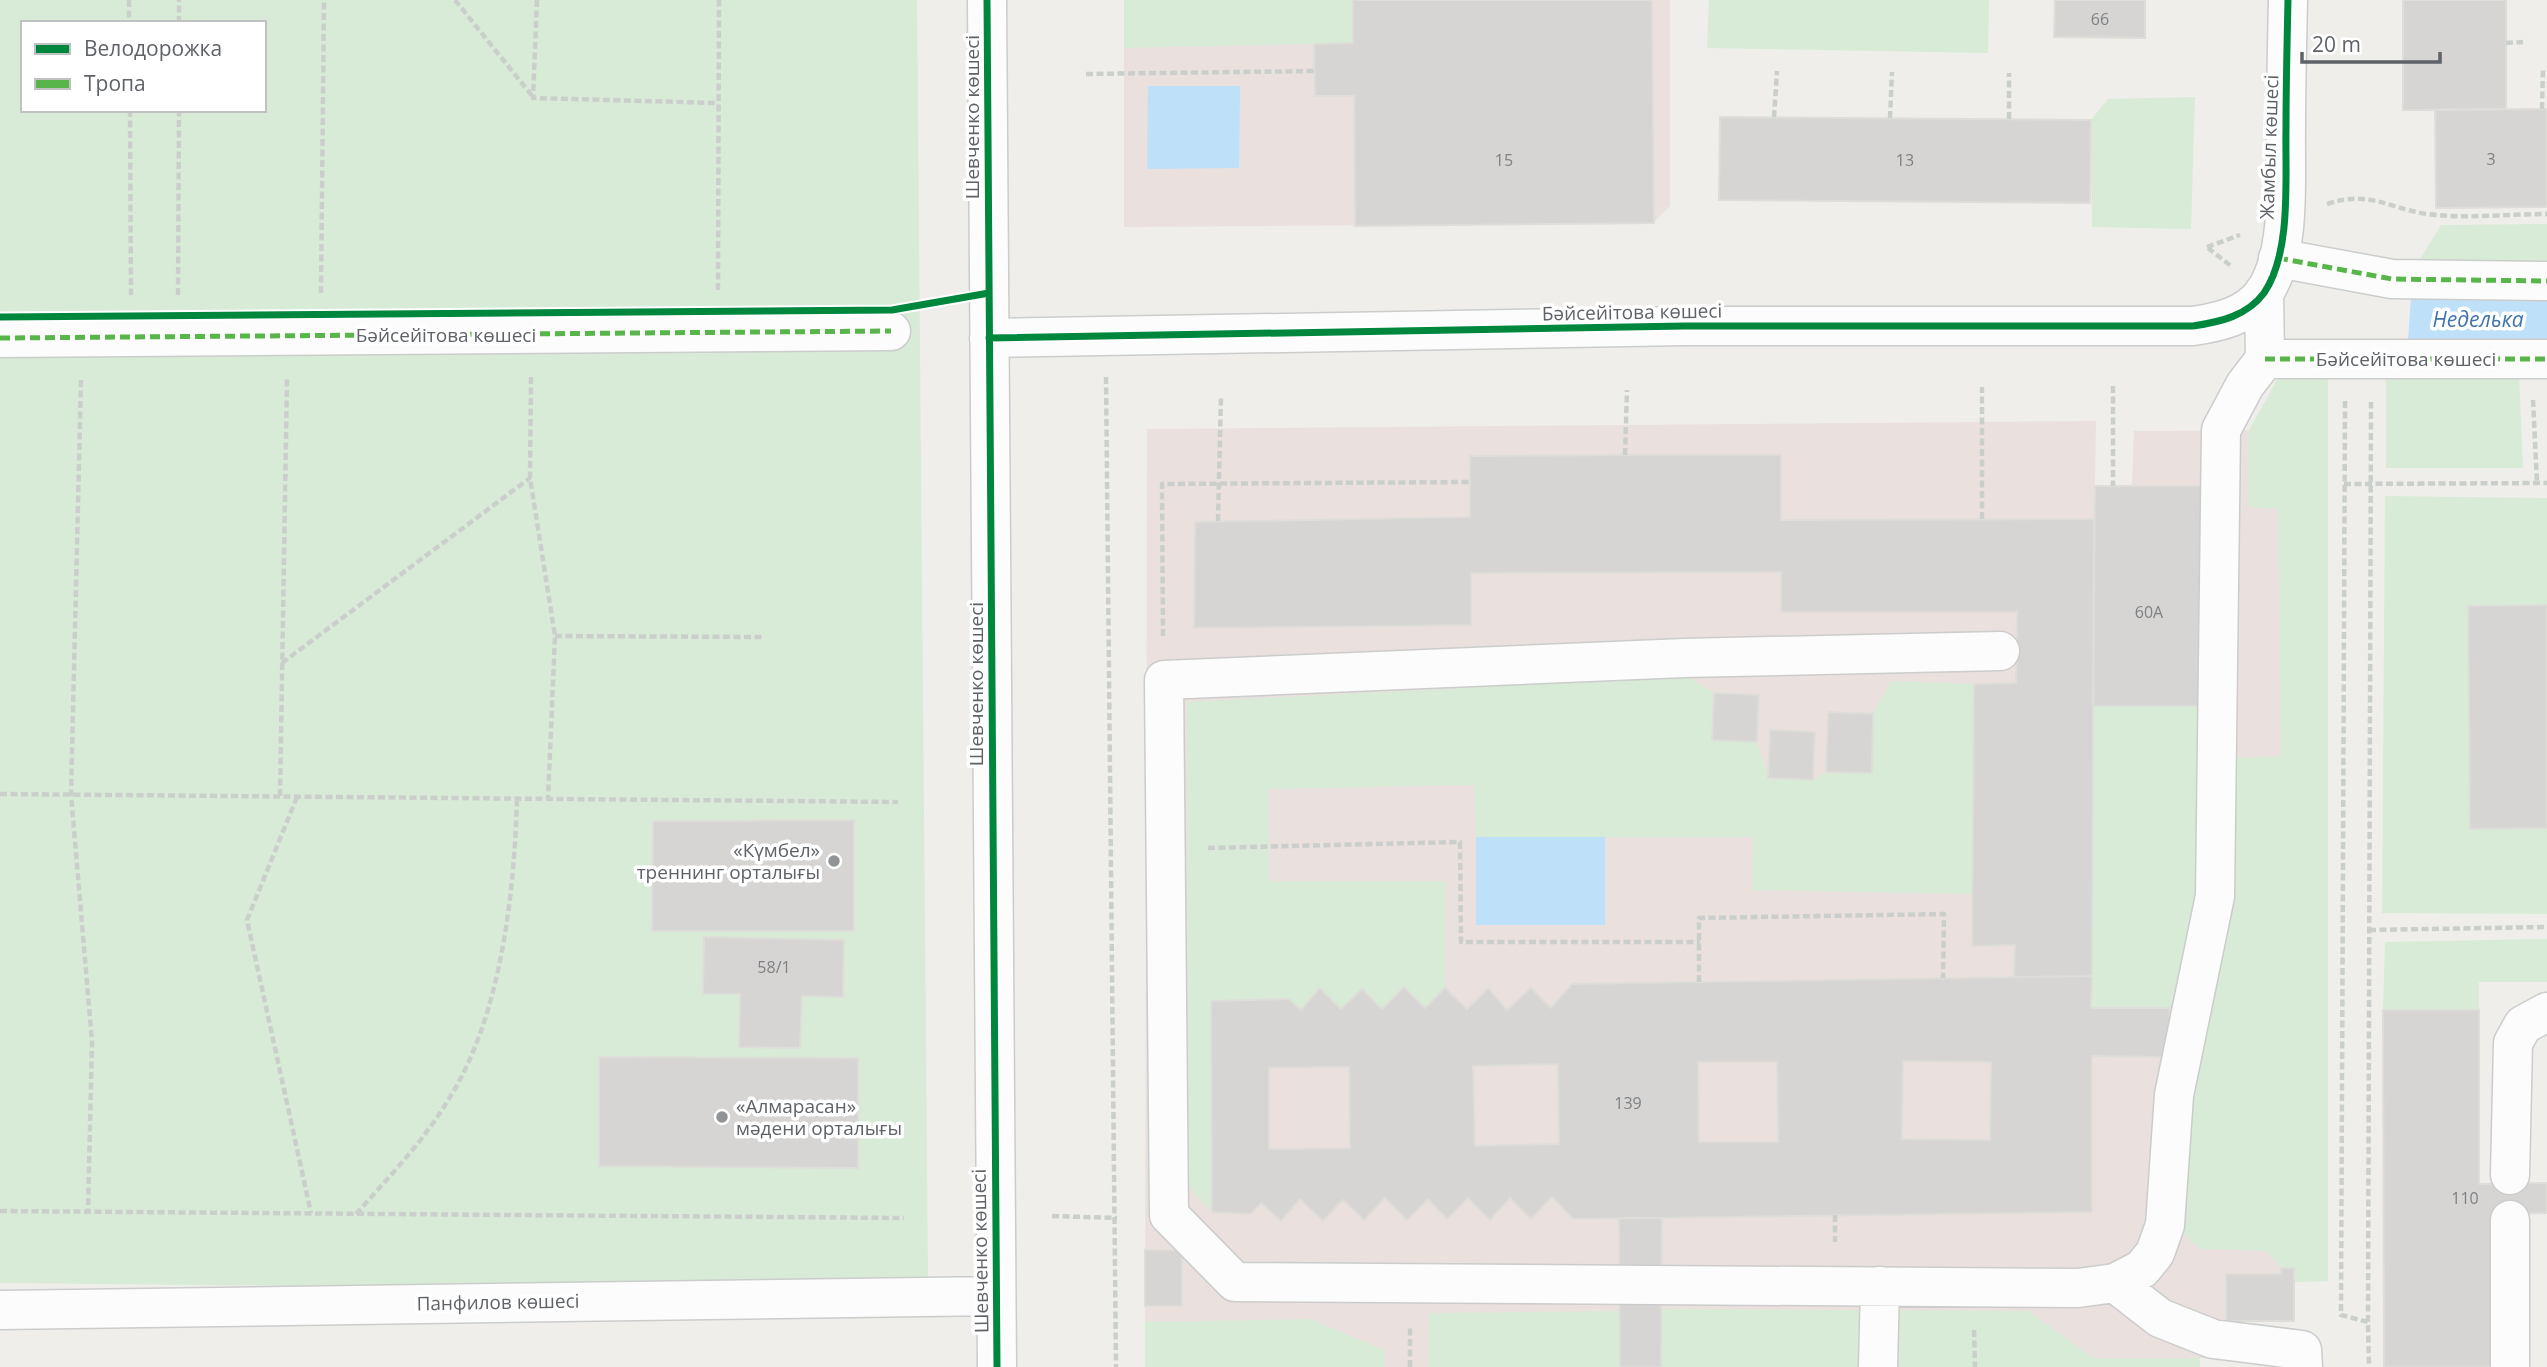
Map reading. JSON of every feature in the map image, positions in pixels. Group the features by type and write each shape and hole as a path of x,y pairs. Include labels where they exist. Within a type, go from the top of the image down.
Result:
{"street":[{"name":"Шевченко көшесі","path":"987,0 998,1367"},
{"name":"Жамбыл көшесі","path":"2265,359 2271,275 2284,219 2288,0"},
{"name":"Бәйсейітова көшесі","path":"989,338 1685,326 2193,326 2232,317 2249,308 2271,275"},
{"path":"2271,275 2547,281"},
{"name":"Бәйсейітова көшесі","path":"0,338 891,331"},
{"name":"Бәйсейітова көшесі","path":"2265,359 2539,359"},
{"path":"2000,651 1684,658 1164,680 1168,1214 1235,1282 2078,1288 2115,1283 2142,1269 2155,1253 2165,1225 2174,1095 2216,895 2221,430 2245,385 2265,359"},
{"path":"2510,1175 2512,1043 2523,1025 2547,1012"},
{"path":"2510,1220 2510,1367"},
{"path":"2115,1283 2160,1318 2213,1339 2302,1358"},
{"path":"1878,1367 1880,1286"},
{"name":"Панфилов көшесі","path":"0,1310 996,1296"}],"path":[{"path":"129,0 129,21"},
{"path":"179,0 179,21"},
{"path":"280,796 282,663 324,0"},
{"path":"454,0 533,98 719,103"},
{"path":"533,98 537,0"},
{"path":"717,333 719,0"},
{"path":"2506,43 2523,42"},
{"path":"2542,109 2543,68"},
{"path":"1086,74 1315,71"},
{"path":"1774,117 1777,71"},
{"path":"1890,118 1892,72"},
{"path":"2009,73 2009,119"},
{"path":"130,112 131,337"},
{"path":"177,337 179,112"},
{"path":"2284,219 2346,198 2373,198 2427,214 2547,214"},
{"path":"531,334 530,478 555,636 548,799"},
{"path":"82,338 71,794 92,1042 88,1212"},
{"path":"2358,358 2370,483 2369,1367"},
{"path":"2358,358 2344,484 2342,1315 2368,1322"},
{"path":"2537,483 2539,359"},
{"path":"1106,373 1117,1218 1116,1367"},
{"path":"2113,386 2113,486"},
{"path":"1982,387 1982,519"},
{"path":"1625,455 1627,390"},
{"path":"1219,521 1221,395"},
{"path":"282,663 530,478"},
{"path":"1164,680 1162,484 1471,482"},
{"path":"2344,484 2547,483"},
{"path":"555,636 762,637"},
{"path":"0,794 898,802"},
{"path":"297,797 247,920 312,1214"},
{"path":"356,1214 419,1142 449,1101 476,1042 505,936 514,875 517,799"},
{"path":"1165,849 1460,842 1461,942 1700,942"},
{"path":"1699,982 1699,918 1944,914 1944,978"},
{"path":"2369,930 2547,927"},
{"path":"0,1211 904,1218"},
{"path":"1052,1216 1117,1218"}],"shaded area":[{"path":"1124,0 1670,0 1670,206 1653,223 1124,227"},
{"path":"2096,421 2095,486 2132,485 2134,431 2327,430 2328,1281 2294,1282 2294,1321 2226,1321 2226,1358 1943,1358 1942,1367 1284,1367 1145,1355 1147,429"}],"green space":[{"path":"0,0 917,0 928,1278 529,1288 0,1283"},
{"path":"1124,0 1353,0 1353,43 1124,48"},
{"path":"1709,0 1989,0 1988,53 1707,48"},
{"path":"2195,97 2191,229 2092,227 2091,120 2108,99"},
{"path":"2547,224 2547,269 2415,267 2441,225"},
{"path":"2386,372 2519,372 2523,468 2386,468"},
{"path":"2328,379 2328,1281 2294,1282 2267,1251 2200,1249 2181,1232 2193,1104 2231,911 2235,758 2281,756 2278,509 2249,507 2249,430 2277,380"},
{"path":"2385,496 2547,498 2547,605 2468,606 2470,829 2547,828 2547,914 2382,913"},
{"path":"1689,677 1714,693 1712,740 1757,742 1769,778 1813,780 1826,772 1872,773 1873,714 1891,681 1974,684 1972,894 1752,890 1753,837 1476,837 1474,785 1268,789 1269,881 1446,881 1445,988 1425,1008 1404,987 1382,1009 1362,989 1341,1009 1320,988 1301,1010 1289,999 1211,1001 1212,1212 1188,1186 1187,702"},
{"path":"2093,706 2204,706 2200,896 2170,1008 2091,1008"},
{"path":"2547,939 2547,982 2479,982 2479,1010 2383,1010 2385,942"},
{"path":"1661,1309 2029,1311 2093,1358 2200,1358 2200,1367 1661,1367"},
{"path":"1620,1311 1620,1367 1429,1367 1429,1313"},
{"path":"1310,1319 1385,1350 1385,1367 1145,1367 1145,1322"}],"water":[{"path":"1148,86 1240,86 1239,168 1147,169"},
{"name":"Неделька","path":"2411,297 2547,297 2547,342 2408,341"},
{"path":"1476,837 1605,837 1605,925 1476,925"}],"building":[{"path":"1353,0 1652,0 1654,223 1355,226 1354,96 1315,96 1314,44 1353,43"},
{"path":"2055,0 2145,0 2145,38 2054,37"},
{"path":"2403,0 2506,0 2506,109 2403,110"},
{"path":"2547,109 2547,207 2436,208 2435,110"},
{"path":"1720,117 2091,120 2090,203 1719,200"},
{"path":"1781,455 1781,520 2094,519 2092,976 2014,977 2015,945 1972,946 1974,684 2016,683 2017,612 1781,612 1781,572 1471,573 1471,625 1194,628 1195,522 1470,517 1470,456"},
{"path":"2095,486 2205,486 2204,706 2093,706"},
{"path":"2547,605 2547,828 2470,829 2468,606"},
{"path":"1714,693 1759,695 1757,742 1712,740"},
{"path":"1828,712 1873,714 1872,773 1826,772"},
{"path":"1770,730 1815,732 1813,780 1768,778"},
{"path":"854,820 854,931 652,931 653,821"},
{"path":"704,937 844,940 843,997 802,996 800,1048 739,1047 740,994 703,994"},
{"path":"2092,976 2091,1008 2170,1008 2169,1057 2092,1056 2092,1212 1573,1219 1552,1197 1531,1219 1510,1198 1490,1220 1468,1198 1447,1219 1428,1199 1407,1220 1385,1198 1364,1220 1343,1200 1323,1221 1300,1199 1281,1221 1261,1203 1251,1214 1212,1212 1211,1001 1289,999 1301,1010 1320,988 1341,1009 1362,989 1382,1009 1404,987 1425,1008 1445,988 1467,1009 1488,988 1507,1010 1531,988 1551,1008 1572,984","holes":["1903,1061 1991,1062 1990,1140 1902,1139","1698,1062 1777,1062 1778,1142 1699,1142","1558,1064 1559,1144 1475,1146 1473,1066","1349,1067 1350,1148 1269,1149 1269,1068"]},
{"path":"2383,1010 2479,1010 2479,1184 2547,1183 2547,1213 2499,1214 2498,1367 2384,1367"},
{"path":"599,1057 858,1058 858,1168 599,1166"},
{"path":"1619,1218 1662,1218 1661,1367 1620,1367"},
{"path":"1145,1250 1182,1250 1182,1306 1145,1306"},
{"path":"2281,1268 2294,1268 2294,1321 2226,1321 2226,1274 2281,1274"}],"marked path":[{"path":"2278,258 2392,279 2547,281"},
{"path":"0,338 891,331"},
{"path":"2265,359 2547,359"}],"cycle path":[{"path":"987,0 997,1367"},
{"path":"989,338 1685,326 2193,326 2223,320 2257,301 2273,276 2279,257 2286,191 2288,0"},
{"path":"0,317 892,310 989,293"}],"place":[{"name":"«Күмбел» треннинг орталығы","path":"834,861"},
{"name":"«Алмарасан» мәдени орталығы","path":"722,1117"}]}
